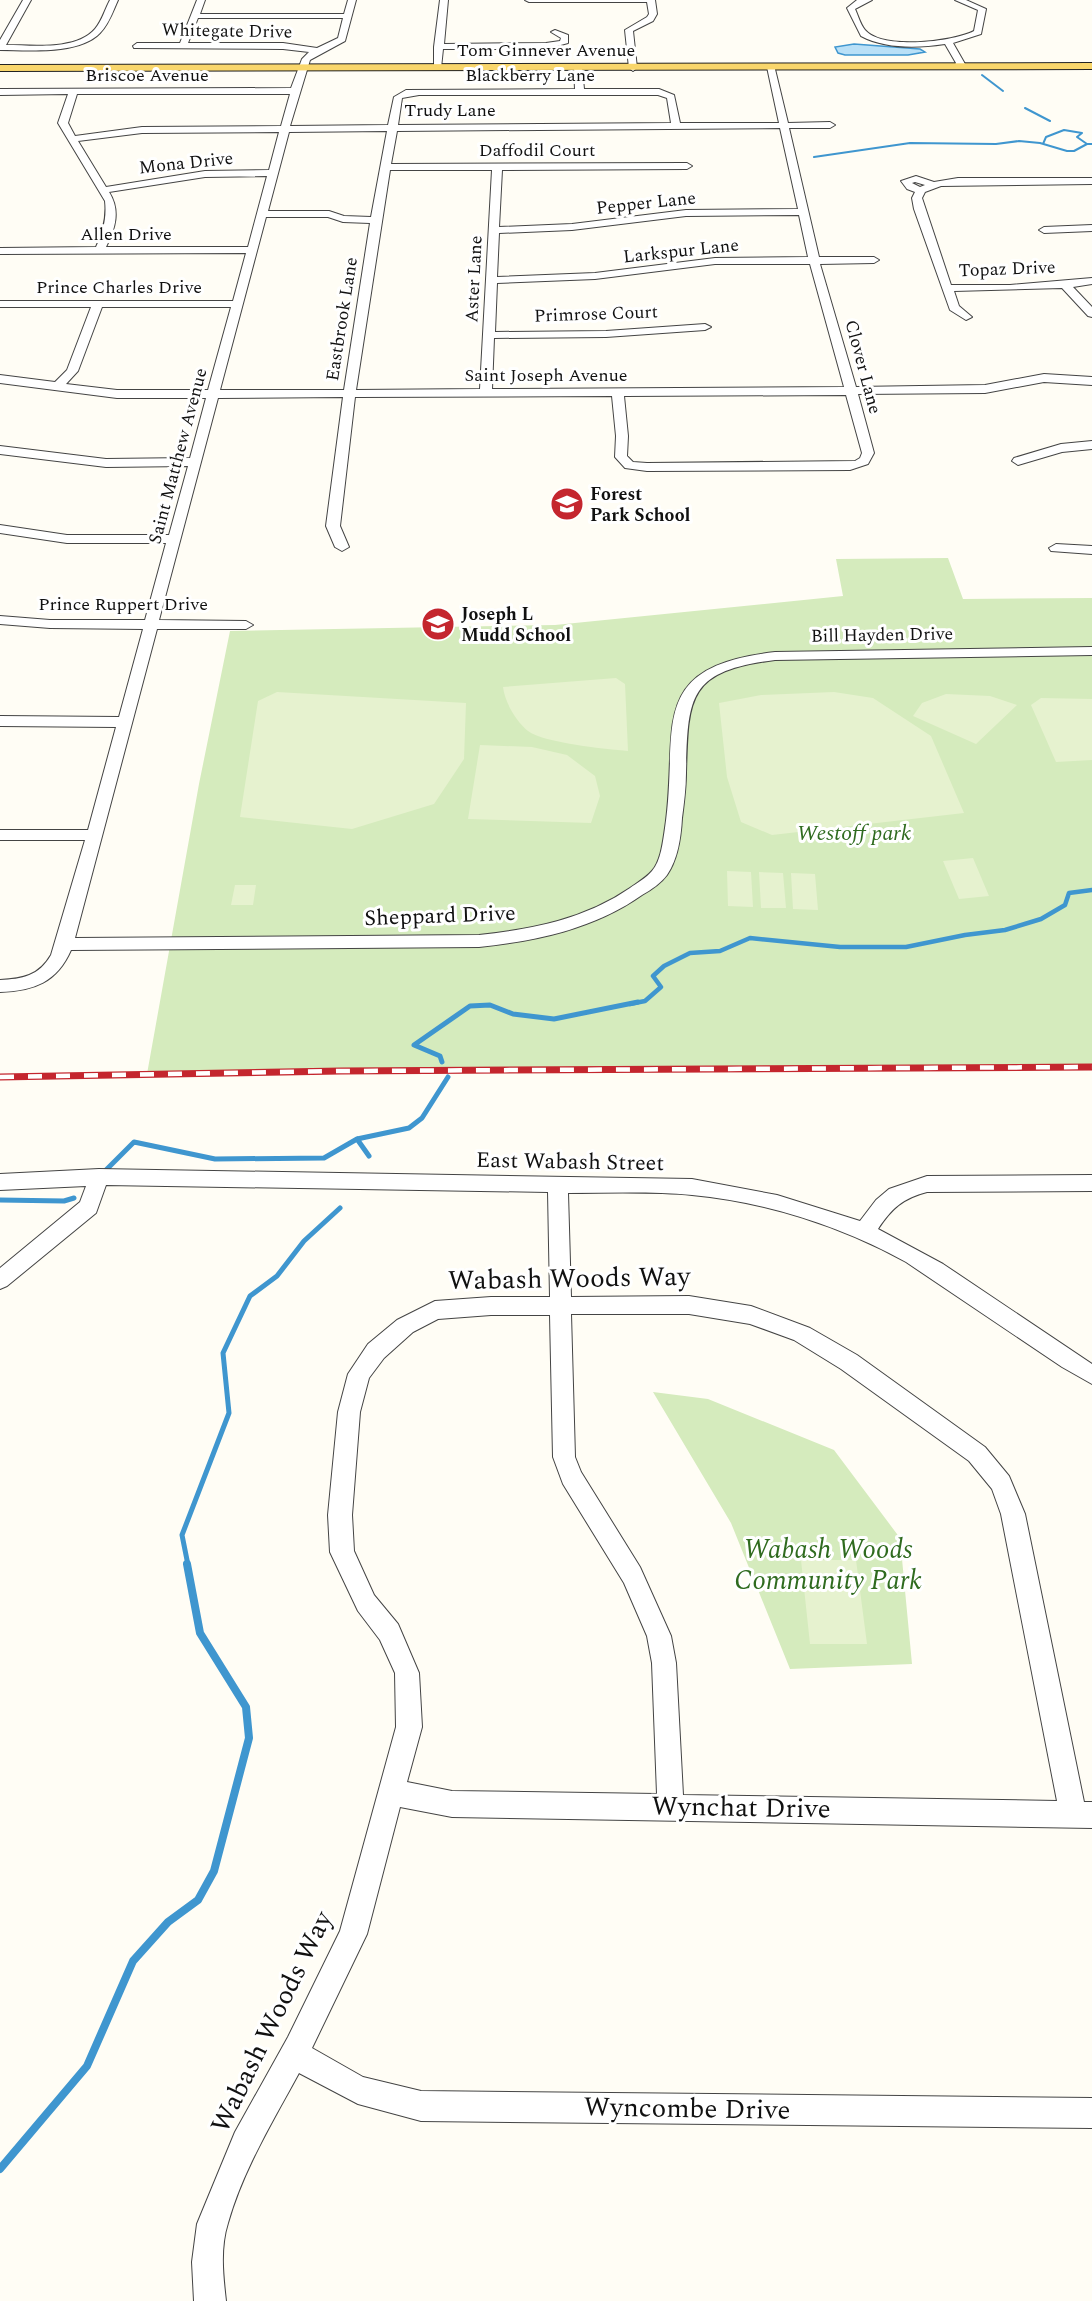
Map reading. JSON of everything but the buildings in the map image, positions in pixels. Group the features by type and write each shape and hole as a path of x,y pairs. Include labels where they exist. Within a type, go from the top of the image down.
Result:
{"main road":[{"name":"Tom Ginnever Avenue","path":"0,68 1092,66"}],"street":[{"path":"0,47 27,0"},
{"path":"0,47 68,44 79,47 93,44 87,39 100,29 114,0"},
{"path":"183,46 201,0"},
{"name":"Saint Matthew Avenue","path":"0,986 19,986 38,980 57,964 65,944 295,91 306,59 316,50 342,39 352,0"},
{"path":"437,68 444,0"},
{"path":"529,0 651,0 653,14 650,19 629,30 633,68"},
{"path":"864,0 851,8 861,31 870,38 897,43 945,42 966,39 978,32 982,9 959,0"},
{"path":"195,16 348,16"},
{"path":"438,47 546,46 564,43 565,37 555,32"},
{"path":"945,42 953,64 958,66"},
{"name":"Whitegate Drive","path":"137,46 282,46 316,50"},
{"name":"Clover Lane","path":"618,393 622,436 621,457 628,465 646,467 850,466 862,464 867,459 868,453 814,260 771,67"},
{"path":"578,68 580,92"},
{"name":"Briscoe Avenue","path":"0,92 295,91"},
{"path":"74,92 63,123 110,201 112,212 112,224 100,250"},
{"name":"Blackberry Lane","path":"398,93 671,93 676,126"},
{"name":"Eastbrook Lane","path":"342,547 333,526 349,394 398,93"},
{"name":"Trudy Lane","path":"71,139 142,130 392,126 830,125"},
{"name":"Daffodil Court","path":"387,167 687,166"},
{"name":"Aster Lane","path":"486,393 497,167"},
{"name":"Mona Drive","path":"103,190 205,174 274,173"},
{"path":"921,191 910,187 906,181 916,179 934,185"},
{"path":"966,317 954,308 946,288 919,209 917,198 921,191 934,185 958,181 1092,181"},
{"name":"Pepper Lane","path":"493,230 572,227 686,213 804,212"},
{"path":"263,214 319,214 344,219 376,220"},
{"path":"1044,230 1092,228"},
{"name":"Allen Drive","path":"0,250 251,250"},
{"name":"Larkspur Lane","path":"492,280 595,276 715,261 874,260"},
{"path":"1065,285 1092,281"},
{"name":"Topaz Drive","path":"946,288 1065,285 1092,314"},
{"name":"Prince Charles Drive","path":"0,304 238,304"},
{"path":"57,387 72,370 98,304"},
{"name":"Primrose Court","path":"488,334 606,333 705,327"},
{"name":"Saint Joseph Avenue","path":"0,379 117,394 851,391 985,389 1044,378 1092,381"},
{"path":"1018,461 1061,448 1092,445"},
{"path":"0,450 94,462 195,462"},
{"path":"0,529 67,538 174,539"},
{"path":"1056,548 1092,550"},
{"name":"Prince Ruppert Drive","path":"0,620 39,624 246,626"},
{"name":"Bill Hayden Drive","path":"686,699 699,683 717,671 751,658 1092,651"},
{"name":"Sheppard Drive","path":"65,944 478,941 520,937 562,927 629,898 660,873 672,838 682,714 686,699"},
{"path":"0,721 124,723"},
{"path":"0,835 94,836"},
{"path":"0,1280 89,1207 99,1177"},
{"name":"East Wabash Street","path":"0,1182 99,1177 692,1187 742,1194 790,1205 864,1232 912,1255 1092,1375"},
{"path":"864,1232 891,1196 904,1189 927,1184 1092,1183"},
{"path":"558,1186 564,1457 571,1477 632,1575 659,1636 664,1664 671,1807"},
{"name":"Wabash Woods Way","path":"210,2301 207,2262 212,2224 244,2142 294,2054 353,1934 409,1727 407,1674 389,1632 366,1603 342,1552 340,1515 348,1412 359,1374 376,1351 405,1326 435,1310 491,1305 689,1305 751,1315 802,1334 849,1362 977,1454 1001,1483 1013,1515 1082,1814"},
{"name":"Wynchat Drive","path":"392,1792 452,1804 1082,1814"},
{"name":"Wyncombe Drive","path":"294,2054 358,2090 421,2106 1092,2113"}],"green space":[{"name":"Westoff park","path":"948,558 963,599 1092,598 1092,1068 147,1074 199,784 230,631 555,625 843,596 836,559"},
{"path":"616,678 625,684 628,751 576,745 547,739 528,731 515,717 503,687"},
{"path":"277,692 466,703 464,759 434,804 352,829 240,817 258,701"},
{"path":"834,692 873,698 931,736 964,813 772,835 741,822 727,777 719,703 761,695"},
{"path":"946,694 990,696 1017,705 976,744 913,716 922,703"},
{"path":"1041,698 1092,699 1092,760 1056,762 1031,705"},
{"path":"480,745 532,747 567,755 595,776 600,796 591,823 468,819"},
{"path":"973,858 989,896 959,899 943,861"},
{"path":"727,871 751,872 753,907 728,906"},
{"path":"759,872 783,873 786,908 761,908"},
{"path":"791,873 815,874 818,910 793,909"},
{"path":"235,885 256,885 253,905 231,905"},
{"name":"Wabash Woods Community Park","path":"653,1392 708,1399 834,1450 900,1538 912,1664 790,1669 731,1523"},
{"path":"801,1560 856,1560 867,1644 810,1644"}],"water":[{"path":"854,44 920,49 925,52 908,55 845,55 838,53 835,47"}],"waterway":[{"path":"982,75 1003,91"},
{"path":"1025,108 1050,121"},
{"path":"1043,144 1046,137 1064,130 1082,133 1077,137 1087,144"},
{"path":"814,157 910,143 996,144 1019,141 1043,144"},
{"path":"1043,144 1067,151 1074,151 1087,144"},
{"path":"1087,144 1092,144"},
{"path":"630,1004 645,1001 661,987 653,976 664,966 690,953 720,951 750,938 840,947 906,947 965,935 1005,930 1041,919 1065,905 1069,893 1092,890"},
{"path":"442,1062 440,1056 414,1045 470,1006 490,1005 513,1014 554,1019 638,1002"},
{"path":"357,1139 409,1128 422,1118 448,1077"},
{"path":"102,1174 134,1142 215,1159 324,1158 357,1139"},
{"path":"357,1139 369,1156"},
{"path":"0,1200 64,1201 74,1198"},
{"path":"188,1565 182,1535 229,1413 223,1353 250,1296 277,1276 304,1241 340,1208"},
{"path":"0,2169 87,2066 133,1961 168,1922 198,1900 214,1871 249,1738 246,1707 200,1633 187,1564"}],"railway":[{"path":"0,1077 341,1071 1092,1067"}],"place":[{"name":"Forest Park School","path":"567,504"},
{"name":"Joseph L Mudd School","path":"438,624"}]}
